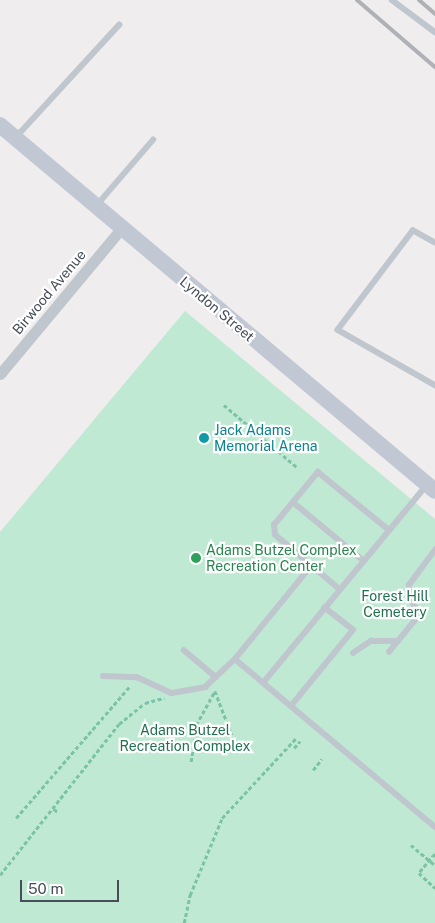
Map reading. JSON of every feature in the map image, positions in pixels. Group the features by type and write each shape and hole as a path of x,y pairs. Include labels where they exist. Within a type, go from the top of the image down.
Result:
{"street":[{"name":"Lyndon Street","path":"0,125 431,488"},
{"name":"Birwood Avenue","path":"0,374 122,229"}],"lane":[{"path":"392,0 435,32"},
{"path":"16,138 119,25"},
{"path":"96,207 153,140"},
{"path":"435,243 413,231 338,330 435,385"},
{"path":"340,590 275,536 274,525 318,472 389,530"},
{"path":"263,683 389,530 431,488"},
{"path":"293,502 364,561"},
{"path":"389,652 420,614 408,597 409,585 435,550"},
{"path":"102,676 137,677 172,693 205,687 235,659 311,566"},
{"path":"291,706 353,630 325,608"},
{"path":"353,653 371,641 398,641"},
{"path":"184,650 216,677"},
{"path":"235,659 435,826"}],"path":[{"path":"224,405 298,468"},
{"path":"16,818 137,677"},
{"path":"210,683 216,691 232,735"},
{"path":"190,762 196,725 201,710 221,686"},
{"path":"0,875 54,809 100,746 129,714 145,703 161,700 172,693"},
{"path":"184,923 190,895 222,818 296,738"},
{"path":"294,748 300,741"},
{"path":"313,770 322,759"},
{"path":"54,809 59,813"},
{"path":"411,845 435,865"},
{"path":"435,854 419,873 435,888"}],"green space":[{"name":"Adams Butzel Recreation Complex","path":"185,311 435,519 435,923 0,923 0,532"}],"railway":[{"path":"357,0 435,67"},
{"path":"419,0 435,14"}],"place":[{"name":"Jack Adams Memorial Arena","path":"204,438"},
{"name":"Adams Butzel Complex Recreation Center","path":"196,558"}],"park label":[{"name":"Forest Hill Cemetery","path":"395,604"}]}
